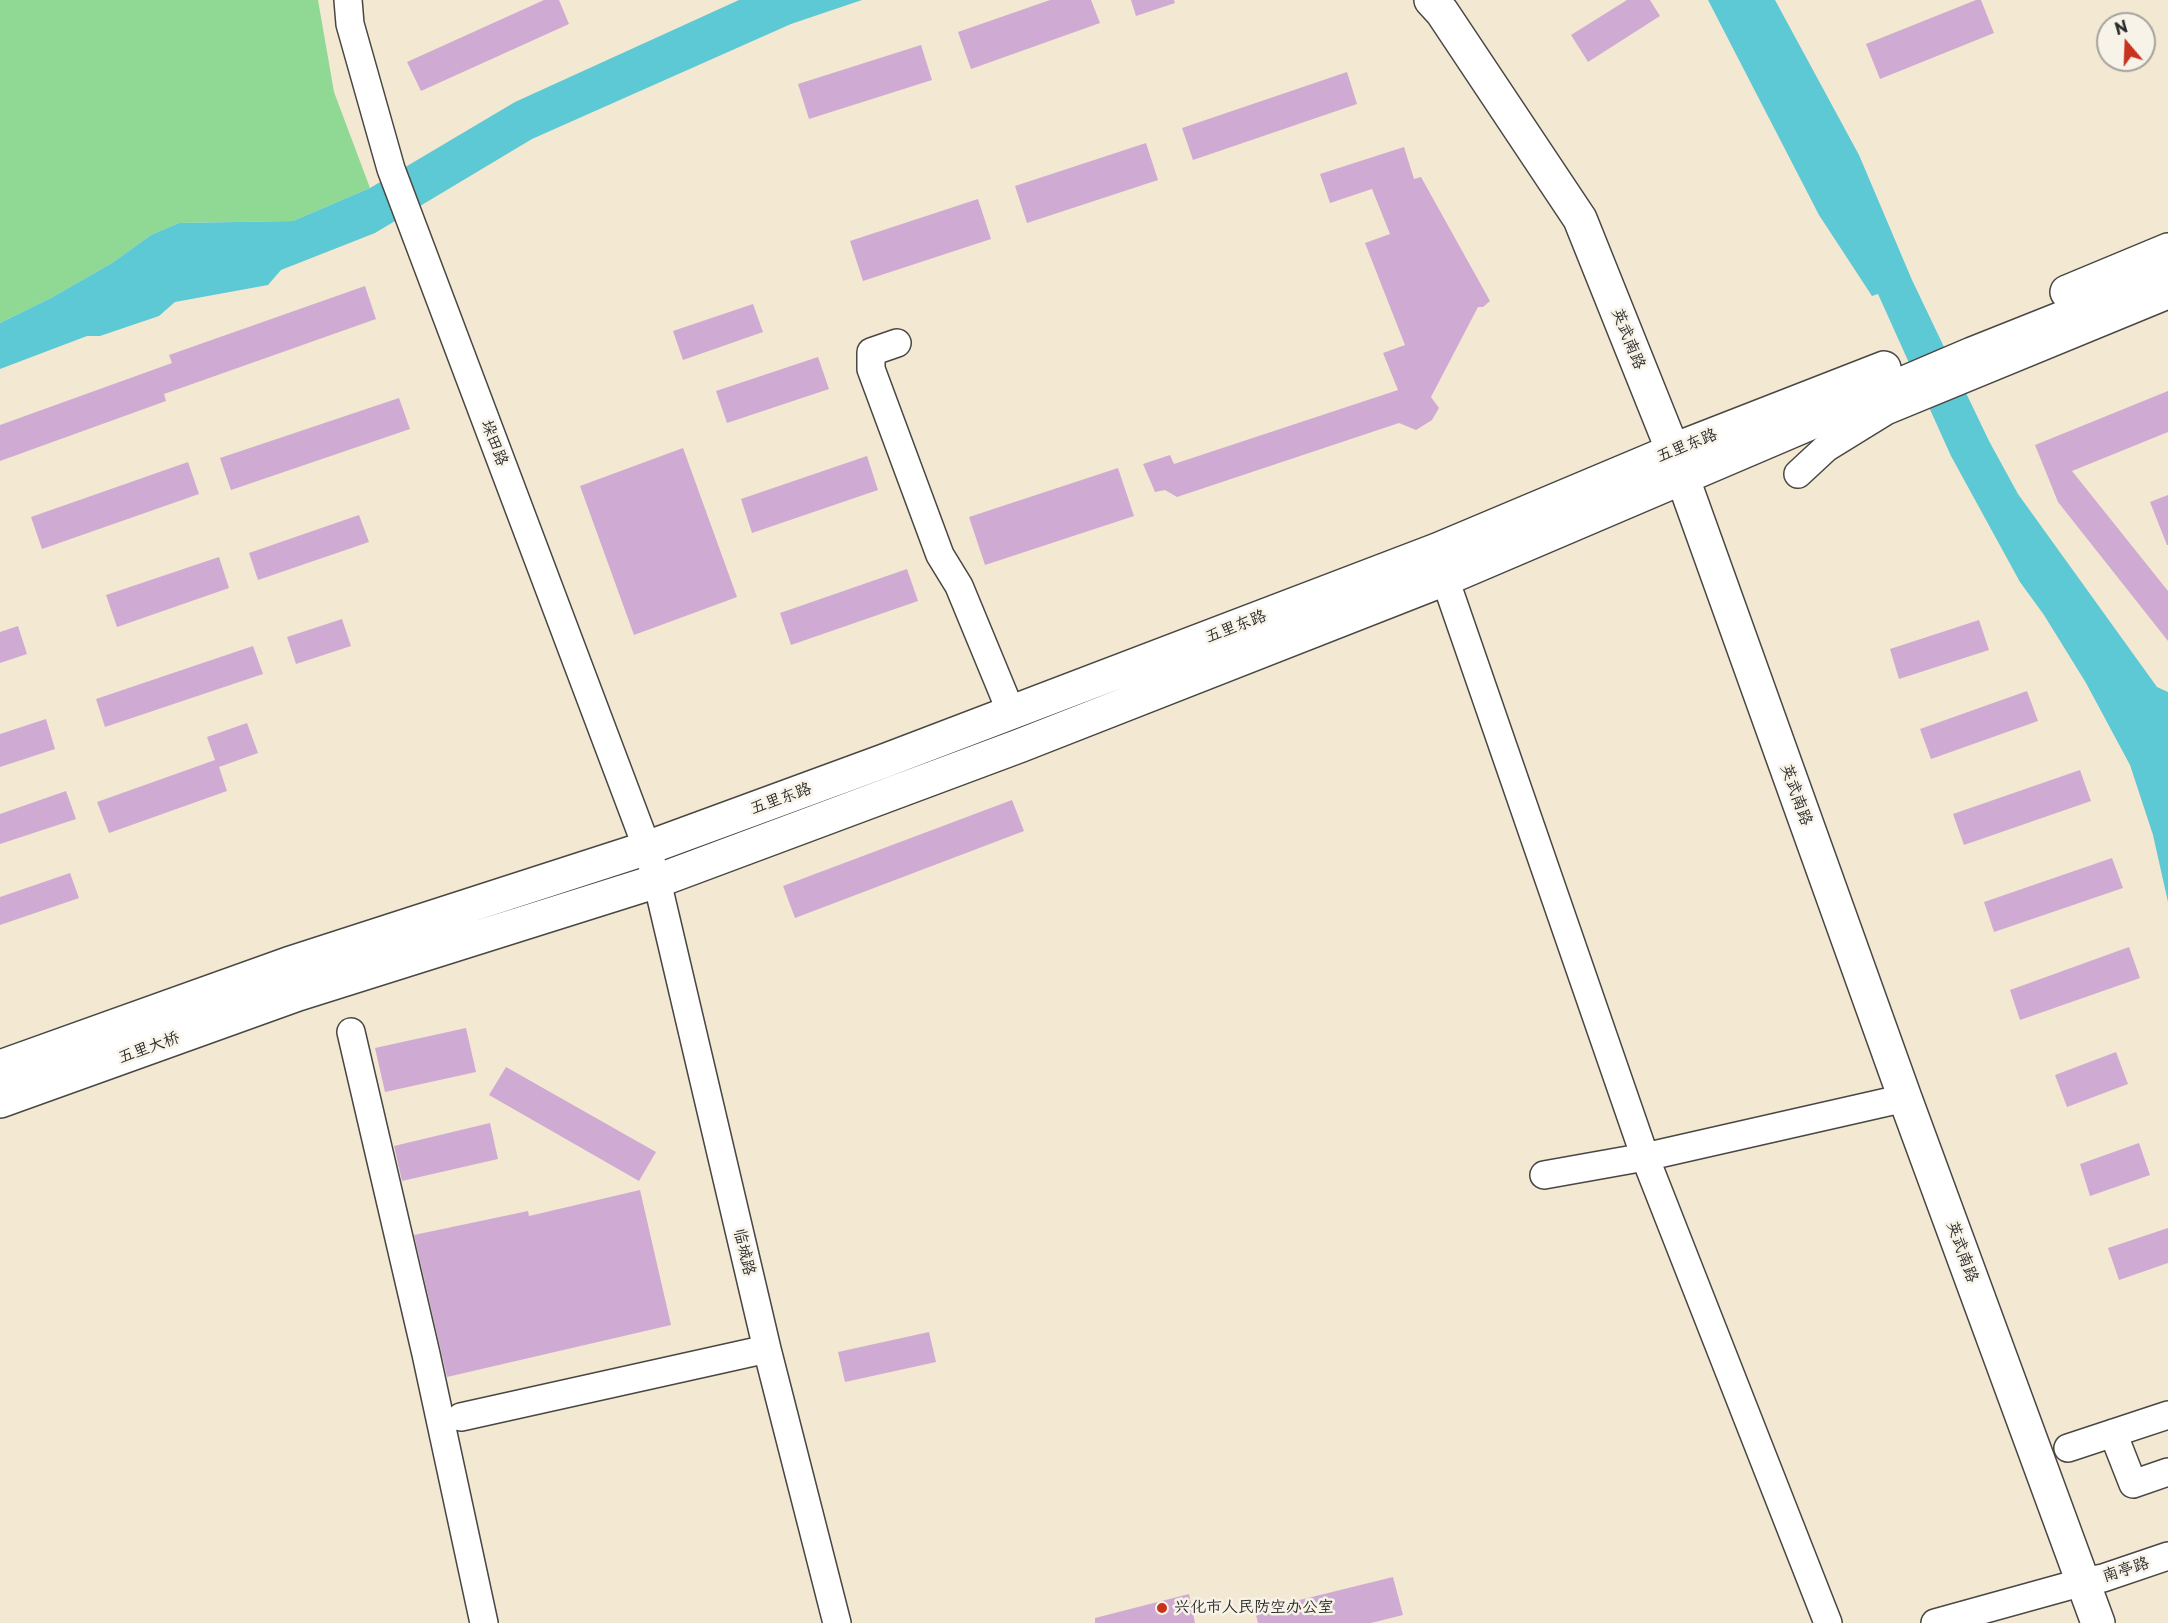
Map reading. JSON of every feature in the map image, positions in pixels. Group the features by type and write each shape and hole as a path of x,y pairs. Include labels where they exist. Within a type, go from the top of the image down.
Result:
{"main road":[{"name":"英武南路","path":"1431,0 1442,12 1580,219 1686,461 1905,1098 2093,1580 2119,1623"},
{"name":"英武南路","path":"1459,0 1594,210 2093,1580 2098,1623"},
{"name":"五里东路","path":"1972,354 2168,250"},
{"name":"五里东路","path":"293,979 884,761 1437,550 1868,398 2168,276"},
{"name":"五里东路","path":"293,979 657,881 1019,746 1445,579 1686,461"},
{"name":"五里大桥","path":"0,1067 293,979"},
{"name":"五里大桥","path":"0,1101 293,979"}],"street":[{"name":"垛田路","path":"348,0 350,24 391,169 647,848 657,881"},
{"path":"1972,354 2168,295"},
{"path":"897,343 871,352 871,369 940,555 959,586 1011,712"},
{"path":"1798,474 1826,448 1868,398"},
{"path":"1445,579 1646,1157 1828,1623"},
{"name":"临城路","path":"657,881 767,1348 837,1623"},
{"path":"351,1032 426,1354 484,1623"},
{"path":"1544,1175 1646,1157 1905,1098"},
{"path":"461,1417 767,1348"},
{"path":"2068,1448 2168,1415"},
{"path":"2113,1433 2133,1484 2168,1472"},
{"name":"南亭路","path":"1935,1623 2093,1580 2168,1556"}],"green space":[{"path":"0,0 318,0 334,92 370,188 293,221 179,223 151,235 112,263 51,298 0,323"}],"water":[{"path":"739,0 862,0 791,24 532,139 375,233 281,270 268,285 175,302 159,316 100,336 87,336 0,369 0,323 51,298 112,263 151,235 179,223 293,221 370,188 515,102"},
{"path":"1708,0 1775,0 1859,155 1912,280 1989,441 2018,494 2157,687 2168,692 2168,902 2153,835 2130,765 2086,683 2044,615 2020,582 1951,456 1878,294 1872,296 1819,215"}],"building":[{"path":"544,0 559,0 569,24 421,91 407,62"},
{"path":"1050,0 1091,0 1100,23 971,69 958,32"},
{"path":"1131,0 1174,0 1175,3 1136,16"},
{"path":"1627,0 1650,0 1660,16 1588,62 1571,35"},
{"path":"1981,0 1994,33 1880,79 1866,44"},
{"path":"921,45 932,80 809,119 798,84"},
{"path":"1347,72 1357,104 1193,160 1182,128"},
{"path":"1146,143 1158,180 1027,223 1015,186"},
{"path":"1404,147 1414,179 1421,177 1490,301 1483,307 1478,307 1431,397 1439,408 1432,420 1416,430 1399,423 1177,497 1165,490 1155,492 1143,464 1170,455 1174,464 1398,390 1383,353 1405,345 1365,243 1390,234 1372,189 1330,203 1320,174"},
{"path":"978,199 991,239 863,281 850,241"},
{"path":"365,286 376,319 164,394 166,401 0,461 0,425 172,363 169,355"},
{"path":"753,304 763,332 683,360 673,331"},
{"path":"818,357 829,389 727,423 716,391"},
{"path":"2168,391 2168,432 2072,471 2168,591 2168,641 2058,502 2035,445"},
{"path":"399,398 410,429 231,490 220,458"},
{"path":"683,448 737,597 634,635 580,486"},
{"path":"867,456 878,490 752,533 741,499"},
{"path":"188,462 199,494 42,549 31,517"},
{"path":"1118,468 1134,516 985,565 969,517"},
{"path":"2168,495 2168,545 2167,545 2150,502"},
{"path":"359,515 369,542 258,580 249,553"},
{"path":"219,557 229,588 117,627 106,595"},
{"path":"907,569 918,601 791,645 780,613"},
{"path":"342,619 351,646 296,664 287,637"},
{"path":"1979,620 1989,650 1899,679 1890,649"},
{"path":"18,626 27,654 0,663 0,632"},
{"path":"253,646 263,674 105,727 96,699"},
{"path":"2027,691 2038,721 1931,759 1920,729"},
{"path":"46,719 55,749 0,767 0,734"},
{"path":"247,723 258,753 219,767 227,791 109,833 97,802 215,760 207,737"},
{"path":"2080,770 2091,801 1964,845 1953,814"},
{"path":"66,791 76,819 0,844 0,814"},
{"path":"1012,800 1024,831 795,918 783,886"},
{"path":"2112,858 2123,888 1994,932 1984,902"},
{"path":"70,873 79,898 0,925 0,897"},
{"path":"2129,947 2140,978 2020,1020 2010,990"},
{"path":"466,1028 476,1072 385,1092 375,1048"},
{"path":"2116,1052 2128,1084 2067,1107 2055,1075"},
{"path":"506,1067 656,1152 639,1181 489,1095"},
{"path":"490,1123 498,1159 402,1181 394,1146"},
{"path":"2139,1143 2150,1175 2090,1196 2080,1164"},
{"path":"640,1190 671,1325 447,1377 414,1235 528,1211 529,1216"},
{"path":"2168,1228 2168,1263 2119,1280 2108,1248"},
{"path":"929,1332 936,1362 845,1382 838,1352"},
{"path":"1393,1577 1403,1615 1371,1623 1258,1623 1255,1611"},
{"name":"兴化市人民防空办公室","path":"1189,1594 1195,1623 1095,1623 1095,1618"}],"place":[{"name":"兴化市人民防空办公室","path":"1162,1608"}]}
